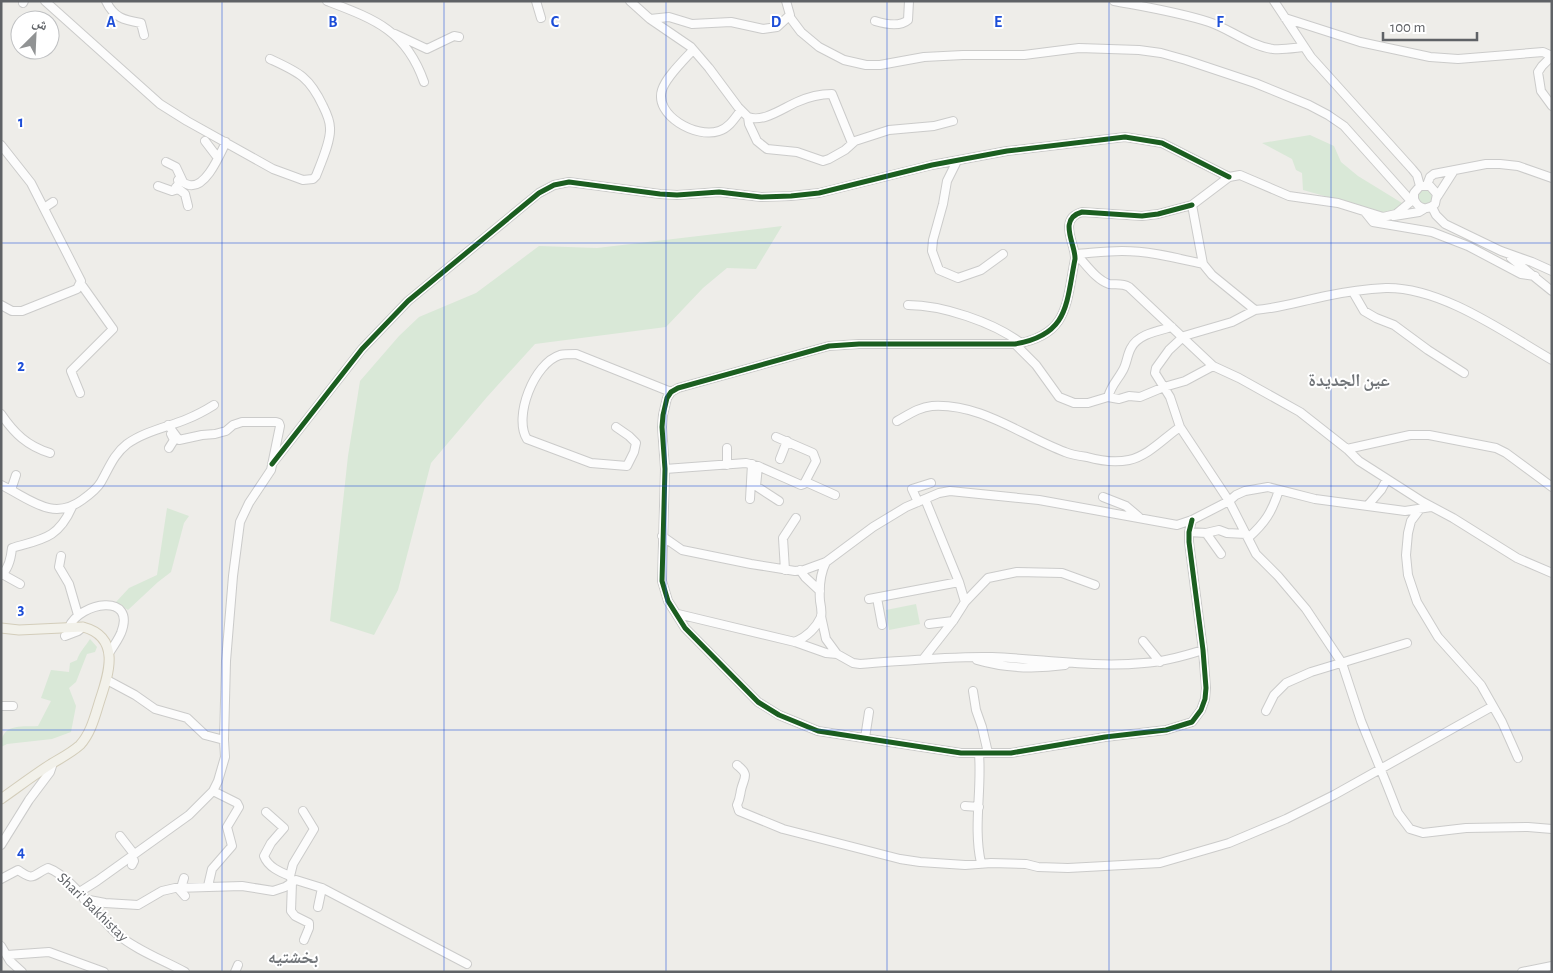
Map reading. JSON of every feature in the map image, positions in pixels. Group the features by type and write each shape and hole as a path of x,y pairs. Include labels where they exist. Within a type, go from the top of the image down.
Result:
{"main road":[{"path":"1,628 19,630 82,627 90,629 102,639 109,653 107,680 88,734 72,752 1,799"}],"street":[{"path":"45,1 160,104 273,169 295,178 313,179 316,176 329,137 329,120 319,98 306,78 298,72 270,59"},
{"path":"106,1 113,14 141,23 144,35"},
{"path":"327,1 368,16 391,33 411,54 418,65 424,82"},
{"path":"536,1 541,18"},
{"path":"630,1 650,19 678,37 692,50 709,68 748,117 753,119 762,117 798,101 822,94 832,94 852,144"},
{"path":"786,1 789,16 801,32 819,46 844,60 866,65 880,65 924,57 1024,55 1079,48 1139,50 1161,53 1186,60 1255,83 1309,105 1344,126 1416,205 1428,208 1445,224 1501,251 1552,271"},
{"path":"875,21 886,24 904,23 908,20 909,1"},
{"path":"1114,1 1196,18 1220,26 1267,48 1304,47"},
{"path":"1274,1 1304,47 1338,89 1412,169 1423,185 1436,190 1437,197"},
{"path":"650,19 669,17 692,24 731,22 763,29 776,27 789,16"},
{"path":"1285,18 1360,42 1430,57 1458,59 1543,52 1552,56 1538,72 1541,91 1552,106"},
{"path":"391,33 427,49 454,36 459,37"},
{"path":"692,50 663,87 661,98 666,110 687,129 704,133 718,132 725,129 741,110"},
{"path":"748,117 749,124 757,141 767,149 797,152 823,161 830,160 852,144 889,130 925,127 953,121"},
{"path":"272,464 362,349 408,301 539,193 554,186 569,182 660,194 677,195 720,192 761,197 791,196 819,193 901,172 1007,151 1125,137 1162,143 1229,177"},
{"path":"205,141 218,158"},
{"path":"179,182 190,185 202,181 218,158 226,142"},
{"path":"1,144 23,171 79,274 81,284 113,329 71,371 80,393"},
{"path":"957,161 947,181 933,240 932,251 935,264 939,270 958,278 981,270 1003,254"},
{"path":"166,162 176,168 188,206"},
{"path":"1390,217 1413,200 1414,193 1434,174 1453,172 1486,164 1500,164 1518,166 1552,178"},
{"path":"1453,172 1437,197 1435,204 1419,212 1390,217 1365,212 1338,203 1289,196 1240,175 1229,177 1192,205 1158,214 1142,216 1089,212 1077,213 1070,222 1070,242 1076,254 1101,280 1129,287 1213,366 1239,378 1300,412 1347,449 1359,461 1431,507 1453,518 1517,558 1552,572"},
{"path":"158,186 172,191 179,182"},
{"path":"44,208 52,202"},
{"path":"1192,205 1203,264 1224,286 1255,310"},
{"path":"1365,212 1373,222 1432,232 1468,246 1522,274 1535,276"},
{"path":"1076,254 1136,251 1155,253 1203,264"},
{"path":"1501,251 1552,291"},
{"path":"1076,254 1068,297 1062,314 1055,326 1047,334 1018,343 859,344 829,346 678,388 671,392 662,415 665,469 662,581 668,601 678,614 685,628 758,702 803,726 818,731 961,753 984,754 1028,751 1166,730 1192,722 1201,710 1205,698 1203,650 1189,542 1192,520"},
{"path":"2,306 12,311 22,311 73,291 81,284"},
{"path":"1552,360 1458,307 1408,290 1387,288 1324,296 1276,309 1255,310 1232,322 1195,332 1183,338 1169,350 1156,368 1156,376 1170,397 1180,427 1228,501 1256,554 1306,609 1342,663 1361,721 1380,770 1398,813 1410,829 1423,833 1466,828 1552,829"},
{"path":"1354,292 1364,311 1394,325 1464,373"},
{"path":"908,304 941,310 974,320 1011,335 1059,397 1074,403 1088,403 1108,397 1119,399 1129,396 1140,397 1185,381 1213,366"},
{"path":"1108,397 1111,386 1122,373 1131,347 1136,340 1145,335 1172,327"},
{"path":"616,427 636,443 627,466 591,463 527,440 522,428 526,399 532,381 540,371 559,355 576,354 671,392"},
{"path":"20,584 2,574 9,564 12,548 39,541 61,527 72,507 100,484 114,457 128,444 167,426 186,420 214,405"},
{"path":"897,421 918,410 931,406 967,410 1004,423 1066,452 1101,461 1115,462 1131,460 1147,452 1180,427"},
{"path":"1,414 19,437 28,444 50,453"},
{"path":"81,896 98,881 189,815 213,791 224,765 226,661 233,576 240,522 249,503 266,480 272,464 280,426 279,423 242,422 233,425 226,431 179,440 167,426"},
{"path":"167,426 174,440 169,448"},
{"path":"1347,449 1410,435 1429,435 1496,448 1506,453 1552,487"},
{"path":"665,469 755,465 801,485 806,482 816,461 813,453 776,437"},
{"path":"780,459 787,442"},
{"path":"727,448 727,465"},
{"path":"750,499 755,465"},
{"path":"755,465 756,486 779,501"},
{"path":"12,490 16,475"},
{"path":"1368,505 1381,490 1387,478"},
{"path":"806,482 835,495"},
{"path":"931,483 912,489 921,501 959,582 965,602"},
{"path":"1,485 22,497 50,509 72,507"},
{"path":"662,536 682,550 785,570 800,570 826,562 874,527 906,507 950,491 1039,500 1177,525 1192,520 1236,495 1268,487 1315,499 1405,511 1431,507"},
{"path":"1189,532 1206,533 1219,530 1247,536 1259,527 1270,513 1278,490"},
{"path":"1103,497 1126,506 1139,517"},
{"path":"1420,508 1411,521 1406,556 1408,575 1417,602 1438,637 1451,653 1475,676 1493,706 1518,758"},
{"path":"785,570 783,538 796,518"},
{"path":"1206,533 1221,554"},
{"path":"61,556 60,567 69,584 78,614"},
{"path":"826,562 821,572 821,616 826,639 836,654"},
{"path":"800,570 820,591"},
{"path":"924,658 953,621 965,602 988,578 1017,572 1062,573 1095,585"},
{"path":"882,625 873,599 959,582"},
{"path":"69,627 72,619 78,614 105,605 110,605 121,611 124,621 121,634 109,653"},
{"path":"678,614 795,642 826,653 836,654 853,664 924,658 965,657 1024,658 1077,664 1142,664 1160,662 1203,650"},
{"path":"795,642 812,630 821,616"},
{"path":"930,624 953,621"},
{"path":"66,636 78,631 82,627"},
{"path":"1143,641 1160,662"},
{"path":"1266,710 1274,694 1286,684 1311,672 1407,643"},
{"path":"107,680 155,709 187,718 205,735 224,740"},
{"path":"973,691 976,710 982,727 984,754 979,807 978,848 981,863"},
{"path":"1,706 13,706"},
{"path":"737,765 745,771 746,775 741,797 737,805 739,811 783,829 900,859 949,864 1026,864 1068,868 1160,863 1229,843 1286,820 1380,770 1493,706"},
{"path":"865,738 870,712"},
{"path":"1,845 29,800 50,772 53,763"},
{"path":"208,886 212,869 232,846 227,827 239,807 237,803 213,791"},
{"path":"964,806 979,807"},
{"path":"303,811 314,829 293,864 291,911 295,916 309,923 304,940"},
{"path":"266,812 284,828 264,856 271,866 291,879 322,888 467,964"},
{"path":"120,836 133,855 134,861 132,865"},
{"name":"Shari' Bakhistay","path":"1,879 18,870 26,877 30,877 48,868 60,874 112,929 126,940 184,972"},
{"path":"180,888 184,878"},
{"path":"81,896 105,903 138,906 162,891 208,886 220,888 242,886 273,891 286,887 291,879"},
{"path":"180,888 185,896"},
{"path":"318,907 322,888"},
{"path":"1,946 22,972"},
{"path":"7,955 49,952 104,972"},
{"path":"1522,972 1552,966"}],"green space":[{"path":"1310,135 1334,146 1341,162 1358,176 1402,203 1395,211 1385,213 1303,190 1302,173 1296,170 1292,159 1262,143"},
{"path":"1422,190 1428,190 1432,197 1428,204 1422,204 1418,200 1418,194"},
{"path":"782,226 756,269 727,268 703,288 666,327 535,344 431,463 398,590 374,635 330,621 348,456 360,381 399,336 419,317 476,293 539,246 597,248"},
{"path":"167,508 189,516 184,523 171,572 128,610 116,602 129,588 157,575"},
{"path":"916,604 920,624 889,630 886,610"},
{"path":"90,639 97,647 95,652 87,654 76,682 69,688 76,706 71,732 52,739 7,744 1,747 4,734 8,730 18,727 38,726 51,701 41,698 51,670 69,672 70,663 77,660"}],"cycle path":[{"path":"272,464 362,349 408,301 539,193 554,185 569,182 677,195 719,192 761,197 791,196 819,193 932,165 1007,151 1125,137 1162,143 1229,177"},
{"path":"1192,205 1142,216 1082,212 1075,215 1070,220 1069,226 1075,259 1062,315 1046,333 1033,340 1015,344 859,344 829,346 678,388 671,392 667,398 662,427 665,469 662,581 668,601 685,628 758,702 779,715 818,731 961,753 1011,753 1105,737 1166,730 1192,722 1201,710 1206,688 1189,542 1192,520"}],"district":[{"name":"عين الجديدة","path":"1349,380"},
{"name":"بخشتيه","path":"293,957"}]}
